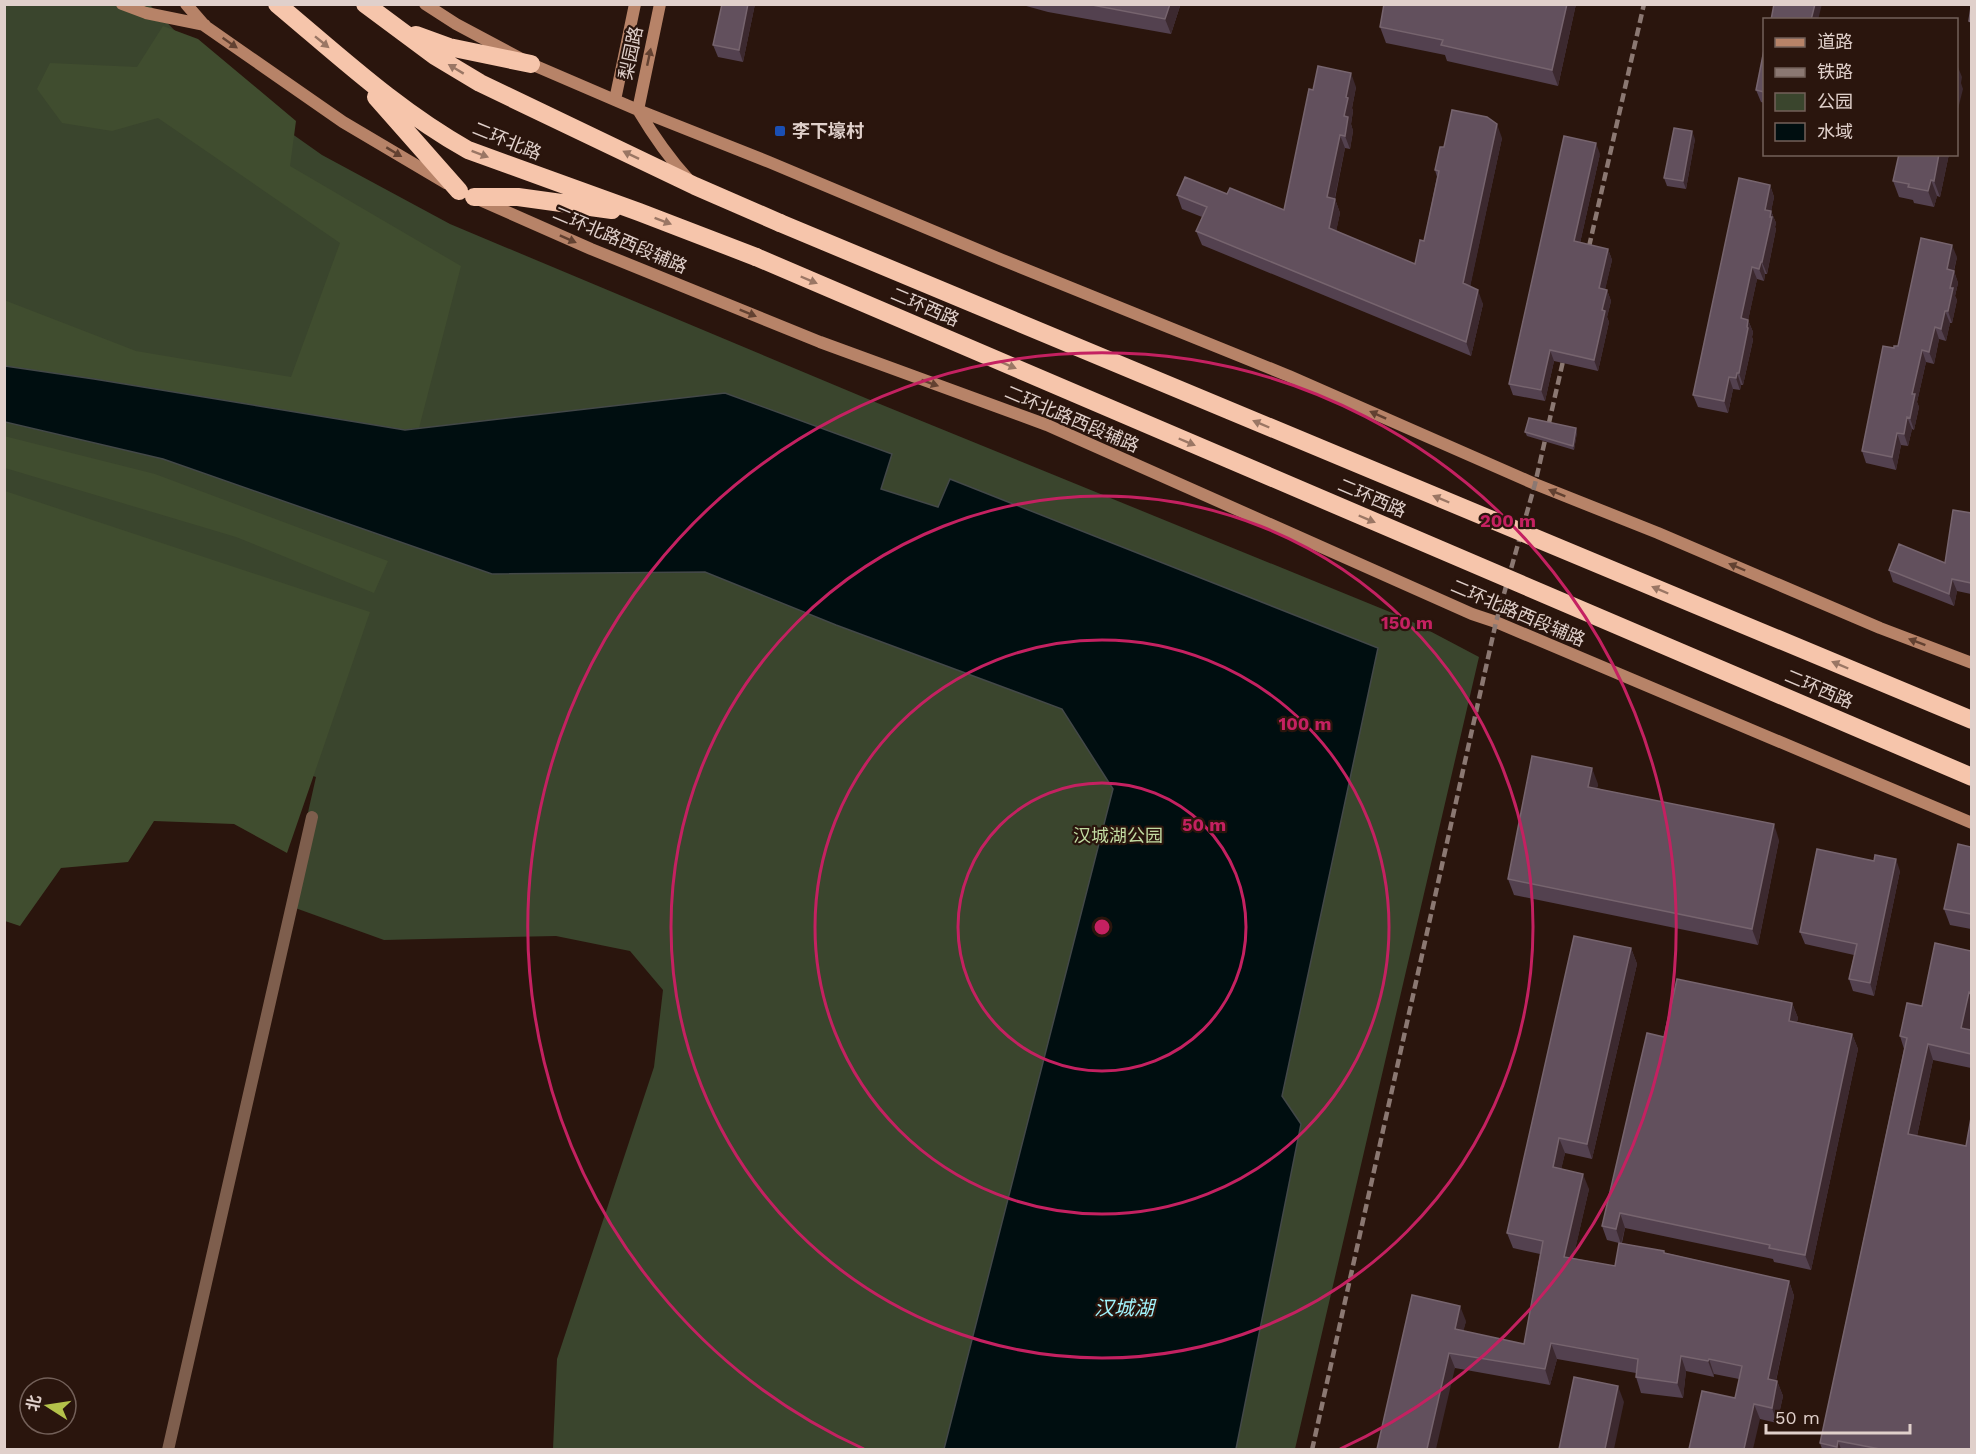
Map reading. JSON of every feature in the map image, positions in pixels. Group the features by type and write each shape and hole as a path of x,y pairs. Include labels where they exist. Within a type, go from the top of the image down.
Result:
{"highway":[{"name":"二环北路","path":"276,4 405,109 468,150 756,257"},
{"path":"365,4 435,56 480,83 695,186"},
{"path":"393,24 448,47 531,64"},
{"path":"344,60 466,194 518,197 595,209 639,212"},
{"name":"二环西路","path":"695,186 1971,720"},
{"name":"二环西路","path":"756,257 1971,777"}],"main road":[{"path":"122,4 146,13 205,26"},
{"name":"二环北路西段辅路","path":"186,4 205,26 343,122 466,194 591,249 820,342 1047,425 1472,614 1496,622 1971,823"},
{"path":"425,4 456,24 531,64 638,110 1289,376 1535,484 1658,533 1880,628 1971,663"},
{"name":"梨园路","path":"615,100 635,4"},
{"name":"梨园路","path":"638,110 660,4"},
{"path":"638,110 670,159 695,186"}],"street":[{"path":"168,1449 312,817"}],"green space":[{"name":"汉城湖公园","path":"5,4 150,5 237,95 322,155 450,224 875,402 1407,619 1479,657 1295,1449 553,1449 557,1359 654,1067 663,990 630,951 556,936 384,940 287,905 316,777 5,667"},
{"path":"163,26 198,39 296,121 290,166 461,266 419,428 280,442 5,371 4,300 136,351 291,377 340,243 158,118 112,131 62,123 37,89 50,63 137,67"},
{"path":"4,436 155,474 388,561 374,593 236,537 5,468"},
{"path":"5,491 370,612 287,853 234,824 154,821 128,862 61,868 20,926 5,921"}],"water":[{"name":"汉城湖","path":"5,366 405,430 725,393 892,454 881,489 938,507 950,479 1378,648 1282,1096 1301,1124 1236,1449 944,1449 1113,789 1062,709 836,625 705,572 492,574 163,459 5,422"}],"building":[{"path":"722,4 748,4 739,50 713,45"},
{"path":"1087,4 1170,4 1165,19"},
{"path":"1384,4 1567,4 1552,70 1441,45 1443,40 1380,27"},
{"path":"1774,4 1815,4 1812,18 1771,18"},
{"path":"1763,55 1763,92 1756,90"},
{"path":"1318,66 1351,73 1344,116 1348,117 1345,136 1340,135 1327,197 1335,199 1329,228 1415,264 1420,240 1424,241 1439,171 1435,170 1440,147 1444,147 1452,110 1487,117 1497,124 1463,283 1478,290 1466,342 1196,231 1207,207 1177,195 1185,177 1227,194 1230,188 1284,210 1309,89 1313,90"},
{"path":"1674,128 1692,131 1683,181 1664,178"},
{"path":"1564,136 1596,143 1574,241 1608,249 1599,288 1607,290 1602,310 1605,311 1594,360 1550,350 1541,390 1509,384"},
{"path":"1899,156 1939,156 1934,181 1931,180 1928,191 1893,181"},
{"path":"1739,178 1770,185 1765,210 1771,211 1770,217 1772,217 1762,262 1759,269 1752,267 1741,318 1748,320 1748,328 1739,373 1736,378 1729,377 1724,401 1693,395"},
{"path":"1921,238 1952,245 1947,269 1954,271 1950,288 1953,288 1948,311 1945,311 1941,329 1935,327 1929,352 1922,350 1912,394 1915,394 1910,418 1907,417 1904,434 1897,433 1892,457 1862,451 1883,346 1894,348 1898,346"},
{"path":"1529,418 1576,428 1573,446 1525,432"},
{"path":"1953,510 1971,513 1971,583 1952,579 1949,594 1889,570 1899,544 1945,563"},
{"path":"1532,756 1592,768 1588,787 1774,824 1752,929 1508,879"},
{"path":"1958,844 1971,847 1971,914 1944,909"},
{"path":"1817,849 1874,861 1875,855 1896,859 1870,983 1849,979 1857,944 1800,932"},
{"path":"1574,936 1631,948 1587,1144 1559,1138 1553,1167 1583,1174 1564,1257 1615,1266 1619,1243 1664,1251 1664,1253 1789,1281 1768,1379 1777,1381 1772,1408 1754,1404 1744,1449 1689,1449 1702,1391 1735,1398 1742,1366 1681,1356 1677,1383 1636,1377 1638,1359 1551,1343 1545,1369 1449,1353 1427,1449 1377,1449 1412,1295 1460,1306 1455,1329 1524,1344 1543,1241 1507,1233"},
{"path":"1935,943 1971,951 1971,993 1969,992 1961,1028 1971,1030 1971,1054 1928,1044 1908,1134 1966,1146 1971,1118 1971,1449 1880,1449 1838,1441 1837,1447 1820,1443 1907,1038 1900,1036 1907,1003 1922,1006"},
{"path":"1677,979 1792,1003 1789,1021 1852,1034 1805,1255 1769,1248 1770,1245 1620,1213 1616,1229 1602,1226 1647,1033 1664,1037"},
{"path":"1574,1377 1618,1386 1605,1449 1559,1449"}],"railway":[{"path":"1586,260 1644,4"},
{"path":"1312,1450 1496,622 1535,484 1566,348"}],"place":[{"name":"李下壕村","path":"780,131"}]}
